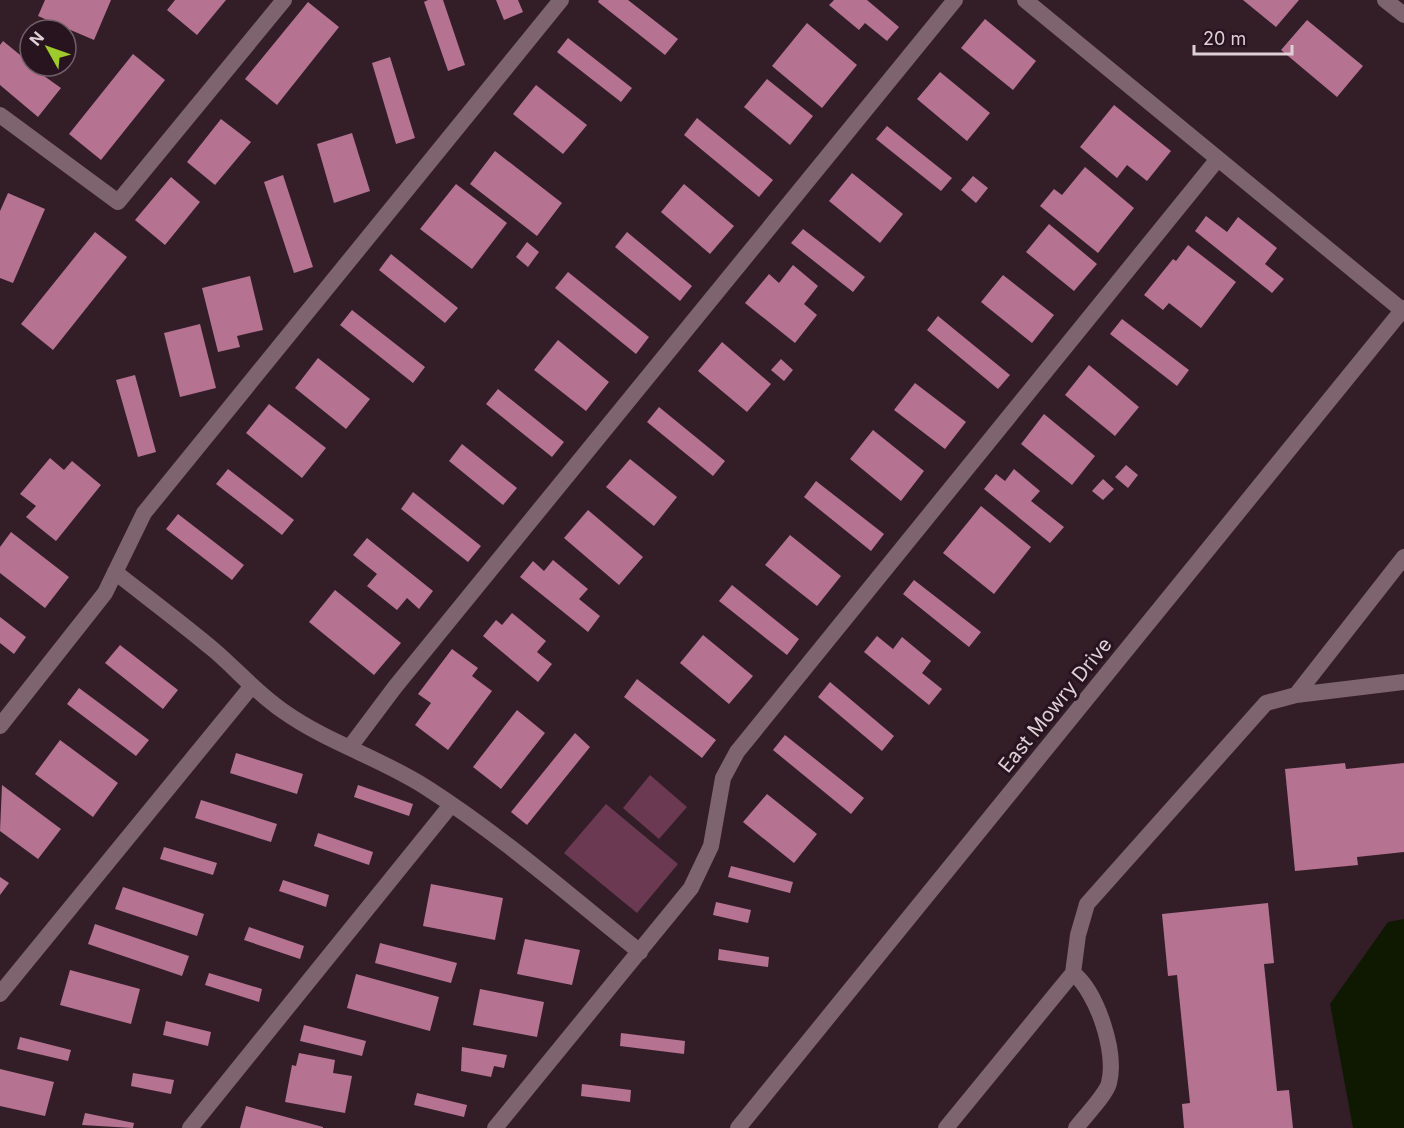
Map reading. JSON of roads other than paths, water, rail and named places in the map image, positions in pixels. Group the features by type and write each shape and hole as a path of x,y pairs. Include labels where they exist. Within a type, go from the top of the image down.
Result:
{"street":[{"path":"0,115 118,201 284,0"},
{"path":"0,726 90,615 115,572 144,513 561,0"},
{"path":"350,747 384,701 955,0"},
{"path":"1025,0 1217,160 1403,309"},
{"path":"1385,0 1404,15"},
{"path":"495,1128 679,904 703,868 716,833 723,778 737,752 1217,160"},
{"name":"East Mowry Drive","path":"738,1128 1403,309"},
{"path":"1296,695 1404,557"},
{"path":"115,572 214,651 251,687 313,731 407,776 451,805 501,841 640,952"},
{"path":"946,1128 1073,974 1078,935 1087,904 1266,703 1296,695 1404,682"},
{"path":"0,994 251,687"},
{"path":"190,1128 451,805"},
{"path":"1073,974 1084,982 1109,1036 1109,1084 1076,1128"}]}
